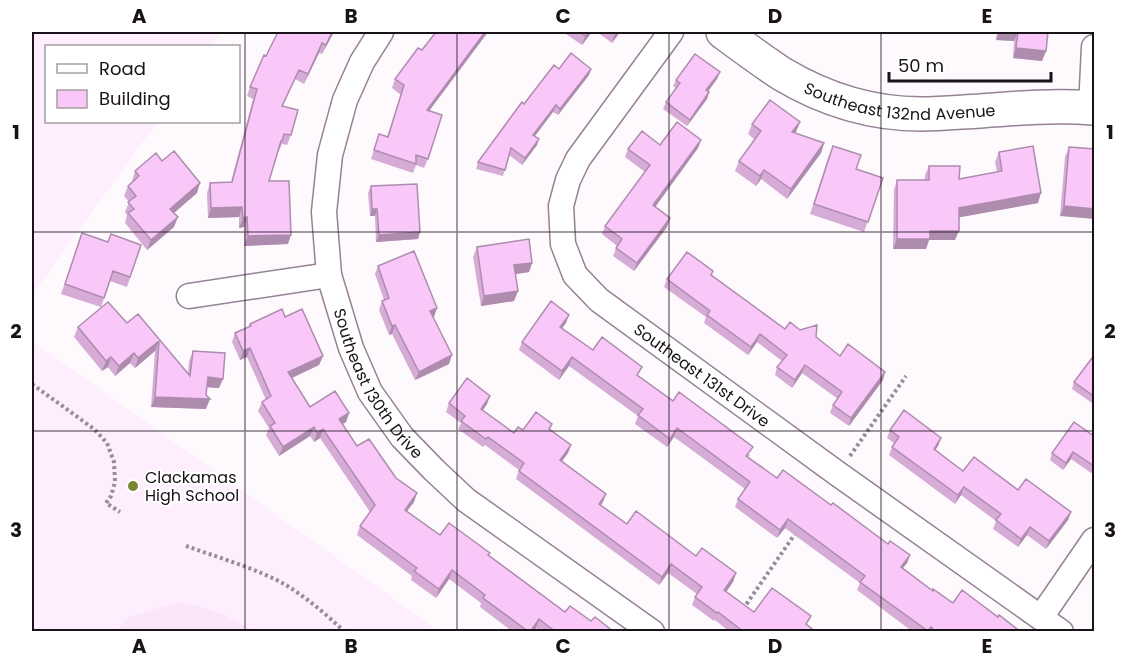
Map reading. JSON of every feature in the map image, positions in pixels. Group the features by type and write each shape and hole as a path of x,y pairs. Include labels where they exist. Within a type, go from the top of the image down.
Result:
{"street":[{"name":"Southeast 130th Drive","path":"381,32 362,62 345,100 330,155 324,212 329,275 351,348 370,392 402,436 466,501 652,632"},
{"name":"Southeast 131st Drive","path":"671,32 578,159 568,180 561,206 563,244 575,275 599,300 838,474 1061,632"},
{"name":"Southeast 132nd Avenue","path":"723,32 767,64 797,82 830,97 867,108 920,114 1018,108 1093,108"},
{"path":"1093,108 1095,47"},
{"path":"189,296 329,275"},
{"path":"1041,617 1095,540"}],"path":[{"path":"838,474 906,376"},
{"path":"32,384 94,429 107,443 114,462 116,482 106,503 120,512"},
{"path":"740,613 799,530"},
{"path":"186,546 264,574 286,585 328,615 345,632"}],"shaded area":[{"path":"32,32 222,32 212,45 45,45 45,123 156,123 32,295"},
{"name":"Clackamas High School","path":"32,341 439,631 32,631"},
{"path":"177,602 217,612 254,631 117,631 127,618"}],"building":[{"path":"278,32 332,32 326,45 322,43 308,74 299,70 282,106 298,110 291,135 284,134 281,141 269,181 289,181 291,235 248,236 247,217 243,218 242,207 211,208 210,183 232,182 257,89 250,87 264,55 266,56"},
{"path":"436,32 485,32 427,110 442,115 428,159 416,155 416,164 374,150 379,134 388,137 404,85 395,79 418,48 422,50"},
{"path":"1018,32 1048,32 1046,51 1016,48"},
{"path":"571,53 591,69 560,109 556,105 533,135 539,139 525,158 511,148 505,170 478,162 522,102 524,104 554,65 559,69"},
{"path":"695,54 720,72 706,90 709,92 690,120 666,102 680,83 676,80"},
{"path":"770,100 800,122 792,132 824,143 791,189 764,170 760,176 739,161 761,131 752,124"},
{"path":"677,122 701,140 653,205 670,218 637,263 616,248 622,239 605,226 650,165 628,149 642,131 660,145"},
{"path":"833,146 861,155 856,169 883,178 868,222 814,204"},
{"path":"1033,146 1041,193 959,208 959,231 930,231 930,239 897,239 897,180 929,180 929,166 960,166 959,179 1002,171 999,152"},
{"path":"1069,147 1095,149 1095,209 1064,206"},
{"path":"174,151 200,183 170,209 178,217 151,240 128,213 134,209 128,202 136,196 128,186 139,176 135,171 156,153 162,161"},
{"path":"417,184 420,232 379,235 377,209 372,209 371,186"},
{"path":"82,233 108,242 111,234 141,245 130,277 113,271 104,298 65,284"},
{"path":"529,239 532,263 514,265 518,291 484,296 477,247"},
{"path":"414,251 437,308 430,311 452,355 419,372 395,325 392,326 382,301 389,298 378,266"},
{"path":"687,252 713,271 711,275 785,329 790,322 800,330 817,325 816,337 840,356 848,344 885,372 851,418 833,405 842,392 805,365 795,380 777,367 787,355 760,334 751,347 707,315 710,311 667,279"},
{"path":"551,301 569,315 560,327 593,350 602,337 642,367 637,375 673,401 679,392 753,447 746,456 777,478 783,470 831,505 833,503 888,544 890,541 910,555 901,567 933,591 933,589 953,603 962,590 1021,632 936,632 931,627 928,631 860,582 865,576 788,519 780,530 738,499 750,482 677,428 670,439 638,415 643,409 572,357 562,371 522,342"},
{"path":"108,302 127,323 138,314 190,376 193,351 225,353 223,379 208,377 206,395 210,399 155,397 159,341 138,358 134,353 119,366 111,357 106,361 78,327"},
{"path":"282,309 285,317 302,309 323,356 288,372 310,407 335,391 349,413 339,419 357,446 369,439 396,478 417,493 405,510 440,535 449,523 565,612 570,606 591,621 595,617 614,632 556,632 539,619 529,632 483,598 485,595 452,570 439,589 414,571 417,568 360,526 375,505 323,429 317,433 314,427 283,447 270,426 275,423 262,402 271,396 250,348 243,351 235,333"},
{"path":"1095,354 1095,397 1074,382"},
{"path":"467,378 490,396 481,409 514,433 518,427 523,430 536,412 552,424 549,429 571,445 560,460 606,494 599,504 627,524 636,511 696,556 702,548 736,573 724,590 754,612 772,588 811,616 806,624 816,632 744,632 695,597 702,587 671,564 662,577 519,471 524,463 461,421 465,416 449,403"},
{"path":"904,410 941,438 934,449 963,471 974,457 1018,490 1026,479 1071,512 1049,541 1030,527 1021,539 996,520 1001,514 964,487 958,495 892,447 899,437 890,430"},
{"path":"1074,422 1095,437 1094,466 1073,452 1066,463 1052,453"}],"place":[{"name":"Clackamas High School","path":"133,486"}]}
